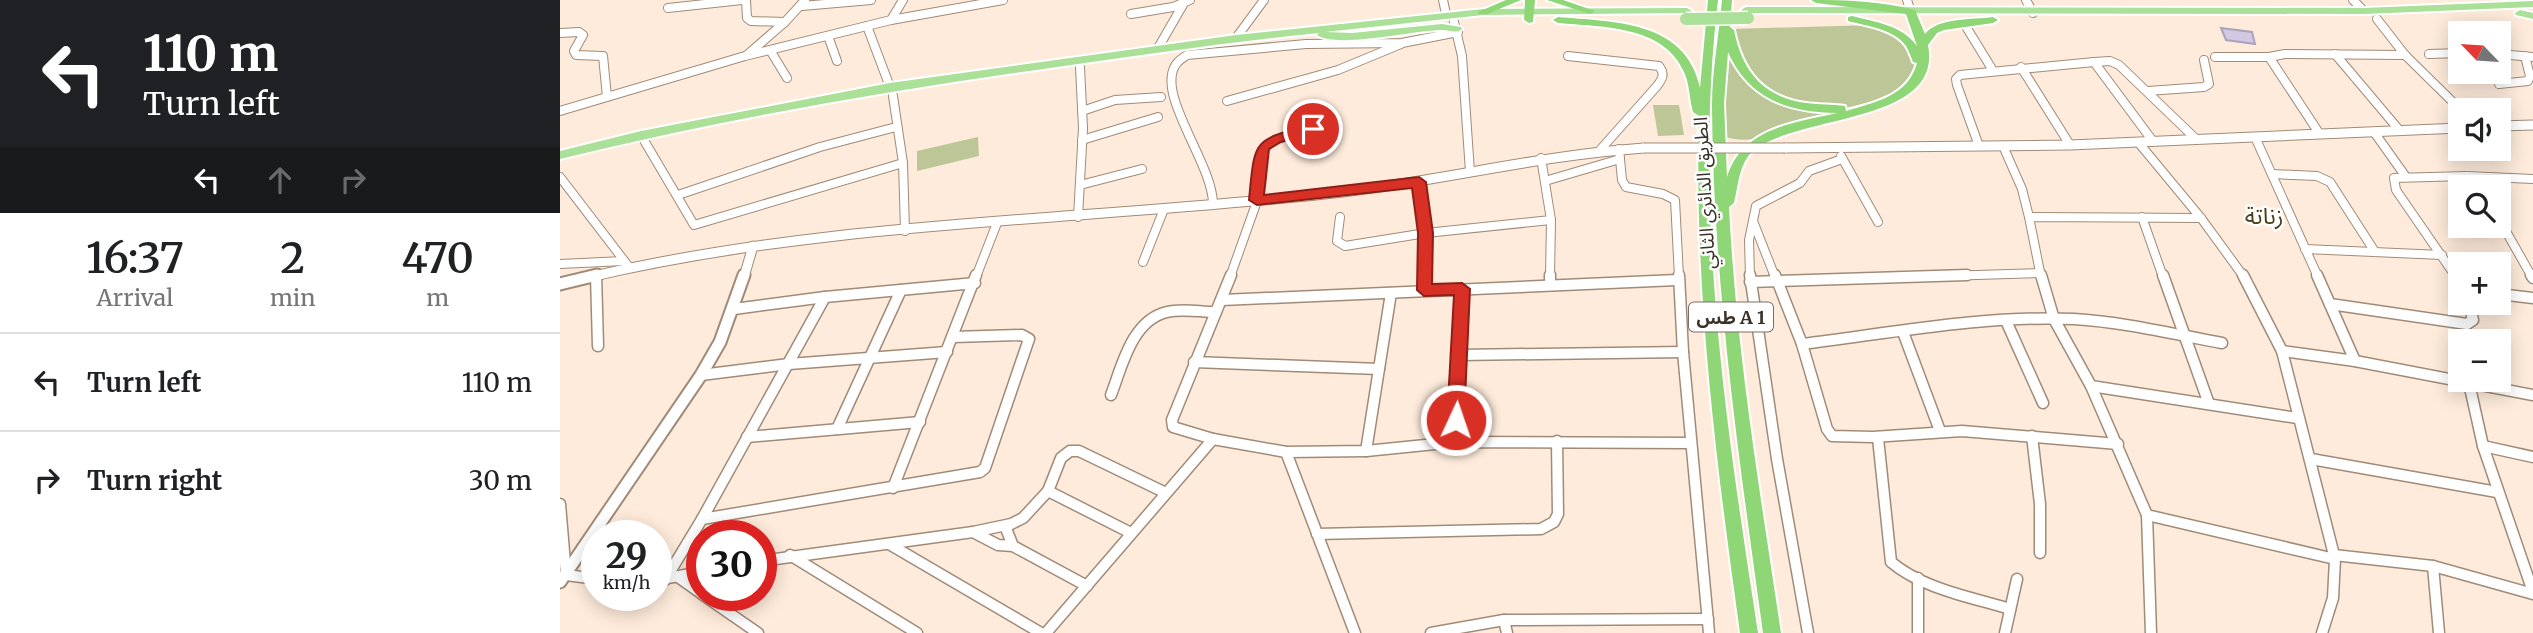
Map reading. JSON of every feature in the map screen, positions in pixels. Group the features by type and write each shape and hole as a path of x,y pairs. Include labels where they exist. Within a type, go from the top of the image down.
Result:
{"highway":[{"path":"1483,12 1516,0"},
{"path":"1552,0 1590,11"},
{"path":"1703,0 1706,49"},
{"name":"الطريق الدائري الثاني","path":"1713,0 1706,49 1703,125 1706,288 1720,433 1749,633"},
{"path":"1723,223 1738,163 1753,144 1783,128 1869,108 1899,95 1911,87 1923,70 1922,45 1910,10 1816,0"},
{"path":"1726,7 1738,65 1752,83 1778,99 1819,109 1849,108 1880,100 1904,84 1916,68 1917,57 1910,41 1893,31 1852,19"},
{"name":"الطريق الدائري الثاني","path":"1726,7 1718,102 1723,223 1745,445 1772,633"},
{"path":"1558,20 1633,30 1670,46 1689,69 1703,125"},
{"path":"1922,45 1933,31 1941,27 1993,20"}],"main road":[{"path":"560,155 641,135 892,92 1110,59 1322,35 1454,24 1529,10 1558,20 1910,10 2034,13 2364,12 2533,4"},
{"path":"892,92 1080,67 1158,48 1236,38 1454,24 1483,12 1529,10 1686,15"},
{"path":"1747,14 1852,19 1910,10 1993,20 2376,19 2533,14"},
{"path":"560,161 730,121"}],"street":[{"path":"668,8 744,0 747,18 751,21 785,23"},
{"path":"746,56 804,3 871,0"},
{"path":"891,20 903,0"},
{"path":"560,111 746,56 891,20 1003,0"},
{"path":"1236,38 1264,0"},
{"path":"1443,0 1454,24 1470,172"},
{"path":"2026,0 2034,13"},
{"path":"2353,0 2364,12"},
{"path":"1131,15 1187,1"},
{"path":"1158,48 1187,1"},
{"path":"2376,19 2405,55 2449,98"},
{"path":"1227,101 1382,55 1402,43 1454,24"},
{"path":"1965,25 1992,69"},
{"path":"867,26 892,92 903,163 905,231"},
{"path":"560,33 583,35 574,51 576,55 603,56 607,97"},
{"path":"828,36 837,61"},
{"path":"1213,203 1213,190 1208,173 1185,127 1172,91 1170,73 1177,60 1187,55 1307,44 1402,43"},
{"path":"770,50 787,78"},
{"path":"2429,54 2448,53"},
{"path":"2335,54 2400,131"},
{"path":"2215,57 2405,55"},
{"path":"2511,55 2529,57 2530,76 2528,81 2511,83"},
{"path":"1568,56 1659,66 1663,71 1657,86 1600,150"},
{"path":"2269,57 2319,134"},
{"path":"2148,91 2204,87 2210,83 2204,60"},
{"path":"1979,146 1956,79 1966,72 2110,61 2119,65 2148,91 2196,139"},
{"path":"2094,62 2152,140"},
{"path":"1078,217 1083,140 1080,67"},
{"path":"2021,67 2070,145"},
{"path":"1082,111 1115,100 1161,97"},
{"path":"1083,140 1158,117"},
{"path":"1332,124 1276,139 1264,146 1257,200 1222,300 1194,362 1172,425 1213,439 1286,452 1366,451 1455,442 1557,440 1691,443"},
{"path":"2511,126 2533,125"},
{"path":"678,195 820,147 896,127"},
{"path":"1545,181 1644,148 2070,145 2448,129"},
{"path":"2374,132 2406,177"},
{"path":"2255,137 2355,361"},
{"path":"645,142 678,195 690,222 699,225 903,163"},
{"path":"2138,142 2202,218 2249,285 2282,351 2297,418 2311,459 2335,557 2333,598 2322,633"},
{"path":"2003,146 2022,189 2040,273 2054,319 2091,386 2147,515 2151,633"},
{"path":"1836,147 1878,222"},
{"path":"560,264 626,264 752,246 1257,200 1419,182 1541,158 1600,150 1620,154"},
{"path":"1620,154 1622,180 1626,187 1635,192 1664,192 1675,200 1677,280 1710,633"},
{"path":"1541,158 1552,220 1550,285"},
{"path":"1808,633 1788,536 1750,282 1752,218 1756,206 1800,183 1809,171 1843,159"},
{"path":"1080,185 1142,169"},
{"path":"2272,174 2318,176 2330,182 2375,252"},
{"path":"2448,176 2394,178 2396,190 2448,265"},
{"path":"560,177 626,264"},
{"path":"2511,178 2533,179"},
{"path":"1419,182 1426,233 1424,290"},
{"path":"1143,262 1164,209"},
{"path":"1340,217 1337,242 1345,246 1426,233 1552,220"},
{"path":"2029,217 2202,218"},
{"path":"2142,217 2209,404"},
{"path":"1752,218 1802,344 1832,436 1878,438 1940,431 2118,444"},
{"path":"893,488 998,223"},
{"path":"2510,238 2533,278"},
{"path":"563,578 701,375 720,342 734,309 752,246"},
{"path":"2305,249 2442,255"},
{"path":"560,284 626,264"},
{"path":"1750,282 2040,273"},
{"path":"596,275 598,346"},
{"path":"1222,300 1677,280"},
{"path":"734,309 825,297 975,283"},
{"path":"1455,442 1462,289"},
{"path":"837,429 901,290"},
{"path":"1366,451 1391,293"},
{"path":"2511,295 2533,298"},
{"path":"672,564 702,519 825,297"},
{"path":"2330,304 2458,324 2467,324 2473,320 2472,315"},
{"path":"1111,395 1138,335 1151,318 1165,312 1216,312"},
{"path":"1802,344 2054,319 2222,343"},
{"path":"2007,323 2043,403"},
{"path":"1903,332 1940,431"},
{"path":"702,519 974,475 985,468 1029,339 1022,335 953,337"},
{"path":"2282,351 2355,361 2448,379"},
{"path":"701,375 947,352"},
{"path":"1460,355 1683,352"},
{"path":"1194,362 1379,369"},
{"path":"2091,386 2297,418"},
{"path":"2511,391 2533,395"},
{"path":"2471,392 2497,492 2533,593"},
{"path":"747,437 920,422"},
{"path":"2032,436 2040,504 2040,553"},
{"path":"1878,438 1889,558 1898,569 1918,578 2010,609"},
{"path":"888,544 1044,633 1213,439"},
{"path":"1317,534 1541,529 1554,522 1558,514 1557,440"},
{"path":"2483,446 2533,457"},
{"path":"777,558 1005,526 1023,518 1048,491 1061,458 1073,450 1166,493"},
{"path":"1286,452 1356,633"},
{"path":"2311,459 2497,492"},
{"path":"1048,491 1131,533"},
{"path":"560,504 563,578"},
{"path":"2147,515 2335,557 2433,566 2533,593"},
{"path":"1005,526 1013,546"},
{"path":"973,532 998,545 1013,546 1087,586"},
{"path":"790,555 917,633"},
{"path":"2433,566 2439,633"},
{"path":"672,578 686,575"},
{"path":"678,577 686,582"},
{"path":"563,578 581,579"},
{"path":"1918,578 1918,633"},
{"path":"2006,633 2017,579"},
{"path":"725,611 753,632"},
{"path":"1431,633 1503,620 1708,619"},
{"path":"1503,620 1507,633"}],"green space":[{"path":"1873,25 1893,31 1917,59 1912,72 1897,90 1877,100 1840,109 1842,115 1781,134 1749,140 1719,135 1719,102 1731,29"},
{"path":"1653,105 1679,105 1684,135 1658,136"},
{"path":"978,137 979,156 917,171 917,151"}],"building":[{"path":"2221,28 2252,32 2255,44 2226,40"}],"district":[{"name":"زناتة","path":"2264,215"}],"route":[{"path":"1313,129 1276,139 1264,146 1257,200 1419,182 1426,233 1424,290 1462,289 1456,420"}]}
